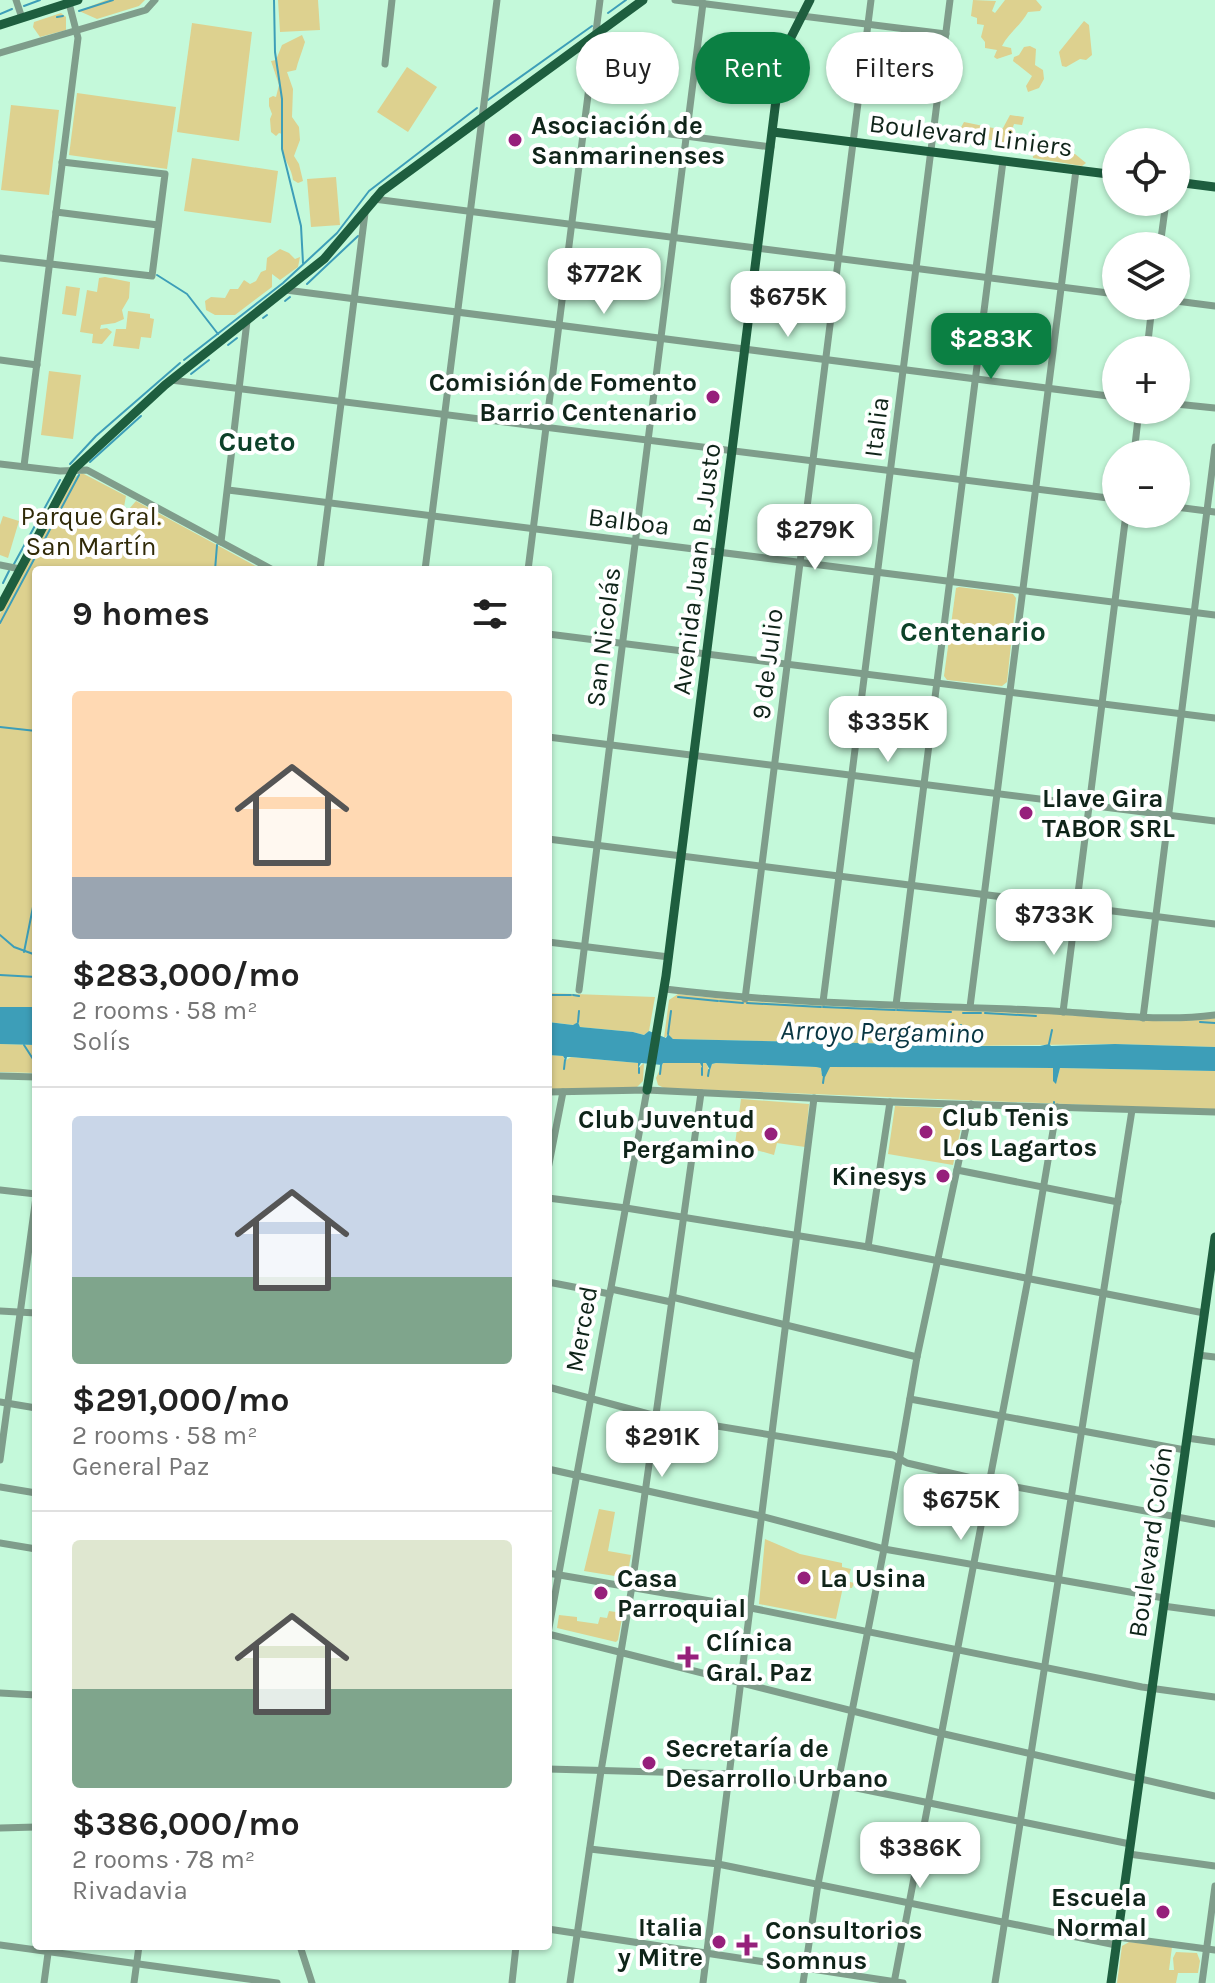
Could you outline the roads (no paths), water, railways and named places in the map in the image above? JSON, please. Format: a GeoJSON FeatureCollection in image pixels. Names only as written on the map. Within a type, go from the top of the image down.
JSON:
{"type":"FeatureCollection","features":[{"type":"Feature","properties":{"kind":"main road"},"geometry":{"type":"LineString","coordinates":[[596,32],[643,0]]}},
{"type":"Feature","properties":{"kind":"main road","name":"Avenida Juan B. Justo"},"geometry":{"type":"LineString","coordinates":[[648,1086],[665,989],[773,132],[786,56],[812,0]]}},
{"type":"Feature","properties":{"kind":"main road"},"geometry":{"type":"LineString","coordinates":[[0,25],[74,2]]}},
{"type":"Feature","properties":{"kind":"main road"},"geometry":{"type":"LineString","coordinates":[[0,607],[74,469],[171,380],[324,259],[374,199],[576,47]]}},
{"type":"Feature","properties":{"kind":"main road","name":"Boulevard Liniers"},"geometry":{"type":"LineString","coordinates":[[773,132],[1102,173]]}},
{"type":"Feature","properties":{"kind":"main road"},"geometry":{"type":"LineString","coordinates":[[1190,184],[1215,187]]}},
{"type":"Feature","properties":{"kind":"main road","name":"Boulevard Colón"},"geometry":{"type":"LineString","coordinates":[[1117,1941],[1215,1237]]}},
{"type":"Feature","properties":{"kind":"main road"},"geometry":{"type":"LineString","coordinates":[[1111,1983],[1117,1941]]}},
{"type":"Feature","properties":{"kind":"street"},"geometry":{"type":"LineString","coordinates":[[16,0],[22,18]]}},
{"type":"Feature","properties":{"kind":"street"},"geometry":{"type":"LineString","coordinates":[[0,53],[146,10],[155,0]]}},
{"type":"Feature","properties":{"kind":"street"},"geometry":{"type":"LineString","coordinates":[[385,64],[392,0]]}},
{"type":"Feature","properties":{"kind":"street"},"geometry":{"type":"LineString","coordinates":[[426,566],[497,0]]}},
{"type":"Feature","properties":{"kind":"street"},"geometry":{"type":"LineString","coordinates":[[595,32],[600,0]]}},
{"type":"Feature","properties":{"kind":"street"},"geometry":{"type":"LineString","coordinates":[[675,0],[930,32]]}},
{"type":"Feature","properties":{"kind":"street","name":"9 de Julio"},"geometry":{"type":"LineString","coordinates":[[745,999],[871,0]]}},
{"type":"Feature","properties":{"kind":"street","name":"Italia"},"geometry":{"type":"LineString","coordinates":[[946,32],[950,0]]}},
{"type":"Feature","properties":{"kind":"street"},"geometry":{"type":"LineString","coordinates":[[24,466],[77,31],[74,2]]}},
{"type":"Feature","properties":{"kind":"street","name":"San Nicolás"},"geometry":{"type":"LineString","coordinates":[[579,990],[703,3]]}},
{"type":"Feature","properties":{"kind":"street"},"geometry":{"type":"LineString","coordinates":[[529,566],[587,104]]}},
{"type":"Feature","properties":{"kind":"street","name":"Italia"},"geometry":{"type":"LineString","coordinates":[[823,1002],[937,104]]}},
{"type":"Feature","properties":{"kind":"street"},"geometry":{"type":"LineString","coordinates":[[585,123],[771,147]]}},
{"type":"Feature","properties":{"kind":"street"},"geometry":{"type":"LineString","coordinates":[[896,1005],[1003,161]]}},
{"type":"Feature","properties":{"kind":"street"},"geometry":{"type":"LineString","coordinates":[[0,258],[152,276],[165,174],[62,162]]}},
{"type":"Feature","properties":{"kind":"street"},"geometry":{"type":"LineString","coordinates":[[970,1007],[1076,170]]}},
{"type":"Feature","properties":{"kind":"street"},"geometry":{"type":"LineString","coordinates":[[374,199],[1102,292]]}},
{"type":"Feature","properties":{"kind":"street"},"geometry":{"type":"LineString","coordinates":[[321,566],[365,211]]}},
{"type":"Feature","properties":{"kind":"street"},"geometry":{"type":"LineString","coordinates":[[56,212],[158,225]]}},
{"type":"Feature","properties":{"kind":"street"},"geometry":{"type":"LineString","coordinates":[[286,290],[1102,395]]}},
{"type":"Feature","properties":{"kind":"street"},"geometry":{"type":"LineString","coordinates":[[1190,303],[1215,306]]}},
{"type":"Feature","properties":{"kind":"street"},"geometry":{"type":"LineString","coordinates":[[221,542],[247,321]]}},
{"type":"Feature","properties":{"kind":"street"},"geometry":{"type":"LineString","coordinates":[[0,360],[37,365]]}},
{"type":"Feature","properties":{"kind":"street"},"geometry":{"type":"LineString","coordinates":[[171,380],[1102,497]]}},
{"type":"Feature","properties":{"kind":"street"},"geometry":{"type":"LineString","coordinates":[[1190,405],[1215,408]]}},
{"type":"Feature","properties":{"kind":"street"},"geometry":{"type":"LineString","coordinates":[[1143,1018],[1194,613],[1211,511],[1215,447]]}},
{"type":"Feature","properties":{"kind":"street"},"geometry":{"type":"LineString","coordinates":[[0,464],[60,471],[87,470],[266,566]]}},
{"type":"Feature","properties":{"kind":"street","name":"Balboa"},"geometry":{"type":"LineString","coordinates":[[228,490],[1215,615]]}},
{"type":"Feature","properties":{"kind":"street"},"geometry":{"type":"LineString","coordinates":[[1190,509],[1211,511]]}},
{"type":"Feature","properties":{"kind":"street"},"geometry":{"type":"LineString","coordinates":[[1063,1012],[1124,528]]}},
{"type":"Feature","properties":{"kind":"street"},"geometry":{"type":"LineString","coordinates":[[0,565],[20,569]]}},
{"type":"Feature","properties":{"kind":"street"},"geometry":{"type":"LineString","coordinates":[[552,634],[1215,718]]}},
{"type":"Feature","properties":{"kind":"street"},"geometry":{"type":"LineString","coordinates":[[552,737],[1215,821]]}},
{"type":"Feature","properties":{"kind":"street"},"geometry":{"type":"LineString","coordinates":[[552,839],[1215,924]]}},
{"type":"Feature","properties":{"kind":"street"},"geometry":{"type":"LineString","coordinates":[[552,943],[669,957]]}},
{"type":"Feature","properties":{"kind":"street"},"geometry":{"type":"LineString","coordinates":[[665,989],[745,999],[970,1007],[1143,1018],[1215,1015]]}},
{"type":"Feature","properties":{"kind":"street"},"geometry":{"type":"LineString","coordinates":[[0,1076],[32,1077]]}},
{"type":"Feature","properties":{"kind":"street"},"geometry":{"type":"LineString","coordinates":[[552,1092],[648,1086],[701,1093],[890,1102],[1215,1112]]}},
{"type":"Feature","properties":{"kind":"street","name":"Merced"},"geometry":{"type":"LineString","coordinates":[[552,1610],[648,1086]]}},
{"type":"Feature","properties":{"kind":"street"},"geometry":{"type":"LineString","coordinates":[[552,1148],[563,1092]]}},
{"type":"Feature","properties":{"kind":"street"},"geometry":{"type":"LineString","coordinates":[[570,1983],[632,1586],[701,1093]]}},
{"type":"Feature","properties":{"kind":"street"},"geometry":{"type":"LineString","coordinates":[[703,1983],[814,1098]]}},
{"type":"Feature","properties":{"kind":"street"},"geometry":{"type":"LineString","coordinates":[[868,1247],[890,1102]]}},
{"type":"Feature","properties":{"kind":"street"},"geometry":{"type":"LineString","coordinates":[[803,1983],[818,1884],[884,1549],[917,1357],[971,1104]]}},
{"type":"Feature","properties":{"kind":"street"},"geometry":{"type":"LineString","coordinates":[[894,1982],[1028,1279],[1057,1107]]}},
{"type":"Feature","properties":{"kind":"street"},"geometry":{"type":"LineString","coordinates":[[995,1983],[1132,1110]]}},
{"type":"Feature","properties":{"kind":"street"},"geometry":{"type":"LineString","coordinates":[[957,1170],[1118,1202]]}},
{"type":"Feature","properties":{"kind":"street"},"geometry":{"type":"LineString","coordinates":[[0,1190],[32,1195]]}},
{"type":"Feature","properties":{"kind":"street"},"geometry":{"type":"LineString","coordinates":[[552,1199],[868,1247],[1204,1313]]}},
{"type":"Feature","properties":{"kind":"street"},"geometry":{"type":"LineString","coordinates":[[0,1460],[4,1402],[32,1225]]}},
{"type":"Feature","properties":{"kind":"street"},"geometry":{"type":"LineString","coordinates":[[552,1283],[672,1299],[917,1357]]}},
{"type":"Feature","properties":{"kind":"street"},"geometry":{"type":"LineString","coordinates":[[0,1311],[32,1313]]}},
{"type":"Feature","properties":{"kind":"street"},"geometry":{"type":"LineString","coordinates":[[1198,1355],[1215,1357]]}},
{"type":"Feature","properties":{"kind":"street"},"geometry":{"type":"LineString","coordinates":[[552,1388],[656,1416],[893,1455],[907,1463],[989,1482],[1215,1524]]}},
{"type":"Feature","properties":{"kind":"street"},"geometry":{"type":"LineString","coordinates":[[910,1399],[1185,1450]]}},
{"type":"Feature","properties":{"kind":"street"},"geometry":{"type":"LineString","coordinates":[[4,1402],[32,1407]]}},
{"type":"Feature","properties":{"kind":"street"},"geometry":{"type":"LineString","coordinates":[[1187,1438],[1215,1442]]}},
{"type":"Feature","properties":{"kind":"street"},"geometry":{"type":"LineString","coordinates":[[552,1470],[761,1516],[884,1549],[1058,1580],[1215,1613]]}},
{"type":"Feature","properties":{"kind":"street"},"geometry":{"type":"LineString","coordinates":[[0,1487],[32,1492]]}},
{"type":"Feature","properties":{"kind":"street"},"geometry":{"type":"LineString","coordinates":[[0,1543],[32,1548]]}},
{"type":"Feature","properties":{"kind":"street"},"geometry":{"type":"LineString","coordinates":[[552,1574],[751,1608],[1151,1688],[1215,1697]]}},
{"type":"Feature","properties":{"kind":"street"},"geometry":{"type":"LineString","coordinates":[[552,1635],[940,1733],[1215,1796]]}},
{"type":"Feature","properties":{"kind":"street"},"geometry":{"type":"LineString","coordinates":[[0,1693],[32,1695]]}},
{"type":"Feature","properties":{"kind":"street"},"geometry":{"type":"LineString","coordinates":[[552,1769],[730,1774],[837,1784],[1020,1821],[1130,1849],[1215,1866]]}},
{"type":"Feature","properties":{"kind":"street"},"geometry":{"type":"LineString","coordinates":[[0,1828],[32,1827]]}},
{"type":"Feature","properties":{"kind":"street"},"geometry":{"type":"LineString","coordinates":[[590,1849],[718,1864],[1003,1924],[1117,1941],[1211,1949]]}},
{"type":"Feature","properties":{"kind":"street"},"geometry":{"type":"LineString","coordinates":[[1202,1983],[1211,1949],[1215,1886]]}},
{"type":"Feature","properties":{"kind":"street"},"geometry":{"type":"LineString","coordinates":[[552,1929],[903,1983]]}},
{"type":"Feature","properties":{"kind":"street"},"geometry":{"type":"LineString","coordinates":[[0,1945],[32,1948]]}},
{"type":"Feature","properties":{"kind":"street"},"geometry":{"type":"LineString","coordinates":[[44,1983],[49,1950]]}},
{"type":"Feature","properties":{"kind":"street"},"geometry":{"type":"LineString","coordinates":[[55,1950],[216,1979],[277,1983]]}},
{"type":"Feature","properties":{"kind":"street"},"geometry":{"type":"LineString","coordinates":[[134,1983],[139,1950]]}},
{"type":"Feature","properties":{"kind":"street"},"geometry":{"type":"LineString","coordinates":[[301,1950],[312,1983]]}},
{"type":"Feature","properties":{"kind":"street"},"geometry":{"type":"LineString","coordinates":[[512,1983],[516,1950]]}},
{"type":"Feature","properties":{"kind":"water"},"geometry":{"type":"Polygon","coordinates":[[[0,1007],[32,1007],[32,1045],[0,1044],[0,1007]]]}},
{"type":"Feature","properties":{"kind":"water"},"geometry":{"type":"Polygon","coordinates":[[[552,1022],[573,1025],[578,1022],[580,1027],[644,1035],[649,1031],[666,1038],[668,1034],[673,1039],[956,1045],[960,1038],[963,1046],[1115,1044],[1215,1047],[1215,1071],[1060,1068],[1056,1084],[1053,1068],[830,1067],[825,1077],[821,1068],[816,1067],[716,1063],[710,1070],[706,1063],[703,1063],[703,1069],[700,1063],[641,1063],[638,1068],[638,1063],[571,1057],[567,1057],[566,1061],[563,1056],[552,1055],[552,1022]]]}},
{"type":"Feature","properties":{"kind":"waterway"},"geometry":{"type":"LineString","coordinates":[[24,6],[40,0]]}},
{"type":"Feature","properties":{"kind":"waterway"},"geometry":{"type":"LineString","coordinates":[[79,11],[113,0]]}},
{"type":"Feature","properties":{"kind":"waterway"},"geometry":{"type":"LineString","coordinates":[[274,0],[275,52],[282,99],[282,149],[301,226],[303,263]]}},
{"type":"Feature","properties":{"kind":"waterway"},"geometry":{"type":"LineString","coordinates":[[608,13],[626,0]]}},
{"type":"Feature","properties":{"kind":"waterway"},"geometry":{"type":"LineString","coordinates":[[0,14],[12,9]]}},
{"type":"Feature","properties":{"kind":"waterway"},"geometry":{"type":"LineString","coordinates":[[57,17],[63,16]]}},
{"type":"Feature","properties":{"kind":"waterway"},"geometry":{"type":"LineString","coordinates":[[488,100],[592,26]]}},
{"type":"Feature","properties":{"kind":"waterway"},"geometry":{"type":"LineString","coordinates":[[184,360],[283,283],[337,233],[369,191],[477,108]]}},
{"type":"Feature","properties":{"kind":"waterway"},"geometry":{"type":"LineString","coordinates":[[307,284],[358,236]]}},
{"type":"Feature","properties":{"kind":"waterway"},"geometry":{"type":"LineString","coordinates":[[157,275],[187,294],[218,334]]}},
{"type":"Feature","properties":{"kind":"waterway"},"geometry":{"type":"LineString","coordinates":[[285,301],[290,297]]}},
{"type":"Feature","properties":{"kind":"waterway"},"geometry":{"type":"LineString","coordinates":[[263,318],[267,315]]}},
{"type":"Feature","properties":{"kind":"waterway"},"geometry":{"type":"LineString","coordinates":[[228,345],[237,338]]}},
{"type":"Feature","properties":{"kind":"waterway"},"geometry":{"type":"LineString","coordinates":[[191,374],[209,360]]}},
{"type":"Feature","properties":{"kind":"waterway"},"geometry":{"type":"LineString","coordinates":[[70,464],[96,436],[180,363]]}},
{"type":"Feature","properties":{"kind":"waterway"},"geometry":{"type":"LineString","coordinates":[[90,462],[141,416]]}},
{"type":"Feature","properties":{"kind":"waterway"},"geometry":{"type":"LineString","coordinates":[[0,623],[79,475]]}},
{"type":"Feature","properties":{"kind":"waterway"},"geometry":{"type":"LineString","coordinates":[[14,564],[60,480]]}},
{"type":"Feature","properties":{"kind":"waterway"},"geometry":{"type":"LineString","coordinates":[[215,566],[217,545]]}},
{"type":"Feature","properties":{"kind":"waterway"},"geometry":{"type":"LineString","coordinates":[[3,583],[9,571]]}},
{"type":"Feature","properties":{"kind":"waterway"},"geometry":{"type":"LineString","coordinates":[[0,727],[32,731]]}},
{"type":"Feature","properties":{"kind":"waterway"},"geometry":{"type":"LineString","coordinates":[[24,952],[32,912]]}},
{"type":"Feature","properties":{"kind":"waterway"},"geometry":{"type":"LineString","coordinates":[[0,935],[14,947],[32,954]]}},
{"type":"Feature","properties":{"kind":"waterway"},"geometry":{"type":"LineString","coordinates":[[0,975],[32,977]]}},
{"type":"Feature","properties":{"kind":"waterway"},"geometry":{"type":"LineString","coordinates":[[552,995],[571,995]]}},
{"type":"Feature","properties":{"kind":"waterway"},"geometry":{"type":"LineString","coordinates":[[573,995],[579,996]]}},
{"type":"Feature","properties":{"kind":"waterway"},"geometry":{"type":"LineString","coordinates":[[678,997],[718,1001]]}},
{"type":"Feature","properties":{"kind":"waterway"},"geometry":{"type":"LineString","coordinates":[[720,1001],[743,1003]]}},
{"type":"Feature","properties":{"kind":"waterway","name":"Arroyo Pergamino"},"geometry":{"type":"LineString","coordinates":[[747,1003],[821,1007]]}},
{"type":"Feature","properties":{"kind":"waterway","name":"Arroyo Pergamino"},"geometry":{"type":"LineString","coordinates":[[823,1007],[895,1010]]}},
{"type":"Feature","properties":{"kind":"waterway","name":"Arroyo Pergamino"},"geometry":{"type":"LineString","coordinates":[[897,1010],[951,1012]]}},
{"type":"Feature","properties":{"kind":"waterway"},"geometry":{"type":"LineString","coordinates":[[578,1022],[579,1011]]}},
{"type":"Feature","properties":{"kind":"waterway"},"geometry":{"type":"LineString","coordinates":[[668,1034],[671,1011]]}},
{"type":"Feature","properties":{"kind":"waterway","name":"Arroyo Pergamino"},"geometry":{"type":"LineString","coordinates":[[963,1013],[981,1013]]}},
{"type":"Feature","properties":{"kind":"waterway","name":"Arroyo Pergamino"},"geometry":{"type":"LineString","coordinates":[[985,1013],[1036,1016]]}},
{"type":"Feature","properties":{"kind":"waterway"},"geometry":{"type":"LineString","coordinates":[[1200,1022],[1215,1023]]}},
{"type":"Feature","properties":{"kind":"waterway","name":"Arroyo Pergamino"},"geometry":{"type":"LineString","coordinates":[[960,1038],[961,1025]]}},
{"type":"Feature","properties":{"kind":"waterway"},"geometry":{"type":"LineString","coordinates":[[1049,1044],[1052,1030]]}},
{"type":"Feature","properties":{"kind":"waterway"},"geometry":{"type":"LineString","coordinates":[[24,1045],[32,1057]]}},
{"type":"Feature","properties":{"kind":"waterway"},"geometry":{"type":"LineString","coordinates":[[564,1069],[565,1060]]}},
{"type":"Feature","properties":{"kind":"waterway"},"geometry":{"type":"LineString","coordinates":[[660,1074],[661,1065]]}},
{"type":"Feature","properties":{"kind":"waterway"},"geometry":{"type":"LineString","coordinates":[[639,1068],[639,1073]]}},
{"type":"Feature","properties":{"kind":"waterway"},"geometry":{"type":"LineString","coordinates":[[702,1068],[702,1075]]}},
{"type":"Feature","properties":{"kind":"waterway"},"geometry":{"type":"LineString","coordinates":[[708,1076],[709,1070]]}},
{"type":"Feature","properties":{"kind":"waterway"},"geometry":{"type":"LineString","coordinates":[[823,1083],[824,1076]]}},
{"type":"Feature","properties":{"kind":"place","name":"Asociación de Sanmarinenses"},"geometry":{"type":"Point","coordinates":[515,140]}},
{"type":"Feature","properties":{"kind":"place","name":"Comisión de Fomento Barrio Centenario"},"geometry":{"type":"Point","coordinates":[713,397]}},
{"type":"Feature","properties":{"kind":"place","name":"Llave Gira TABOR SRL"},"geometry":{"type":"Point","coordinates":[1026,813]}},
{"type":"Feature","properties":{"kind":"place","name":"Club Tenis Los Lagartos"},"geometry":{"type":"Point","coordinates":[926,1132]}},
{"type":"Feature","properties":{"kind":"place","name":"Club Juventud Pergamino"},"geometry":{"type":"Point","coordinates":[771,1134]}},
{"type":"Feature","properties":{"kind":"place","name":"Kinesys"},"geometry":{"type":"Point","coordinates":[943,1176]}},
{"type":"Feature","properties":{"kind":"place","name":"La Usina"},"geometry":{"type":"Point","coordinates":[804,1578]}},
{"type":"Feature","properties":{"kind":"place","name":"Casa Parroquial"},"geometry":{"type":"Point","coordinates":[601,1593]}},
{"type":"Feature","properties":{"kind":"place","name":"Clínica Gral. Paz"},"geometry":{"type":"Point","coordinates":[688,1657]}},
{"type":"Feature","properties":{"kind":"place","name":"Secretaría de Desarrollo Urbano"},"geometry":{"type":"Point","coordinates":[649,1763]}},
{"type":"Feature","properties":{"kind":"place","name":"Escuela Normal"},"geometry":{"type":"Point","coordinates":[1163,1912]}},
{"type":"Feature","properties":{"kind":"place","name":"Italia y Mitre"},"geometry":{"type":"Point","coordinates":[719,1942]}},
{"type":"Feature","properties":{"kind":"place","name":"Consultorios Somnus"},"geometry":{"type":"Point","coordinates":[747,1945]}},
{"type":"Feature","properties":{"kind":"district","name":"Cueto"},"geometry":{"type":"Point","coordinates":[257,441]}},
{"type":"Feature","properties":{"kind":"district","name":"Centenario"},"geometry":{"type":"Point","coordinates":[973,631]}},
{"type":"Feature","properties":{"kind":"park label","name":"Parque Gral. San Martín"},"geometry":{"type":"Point","coordinates":[91,531]}}]}
